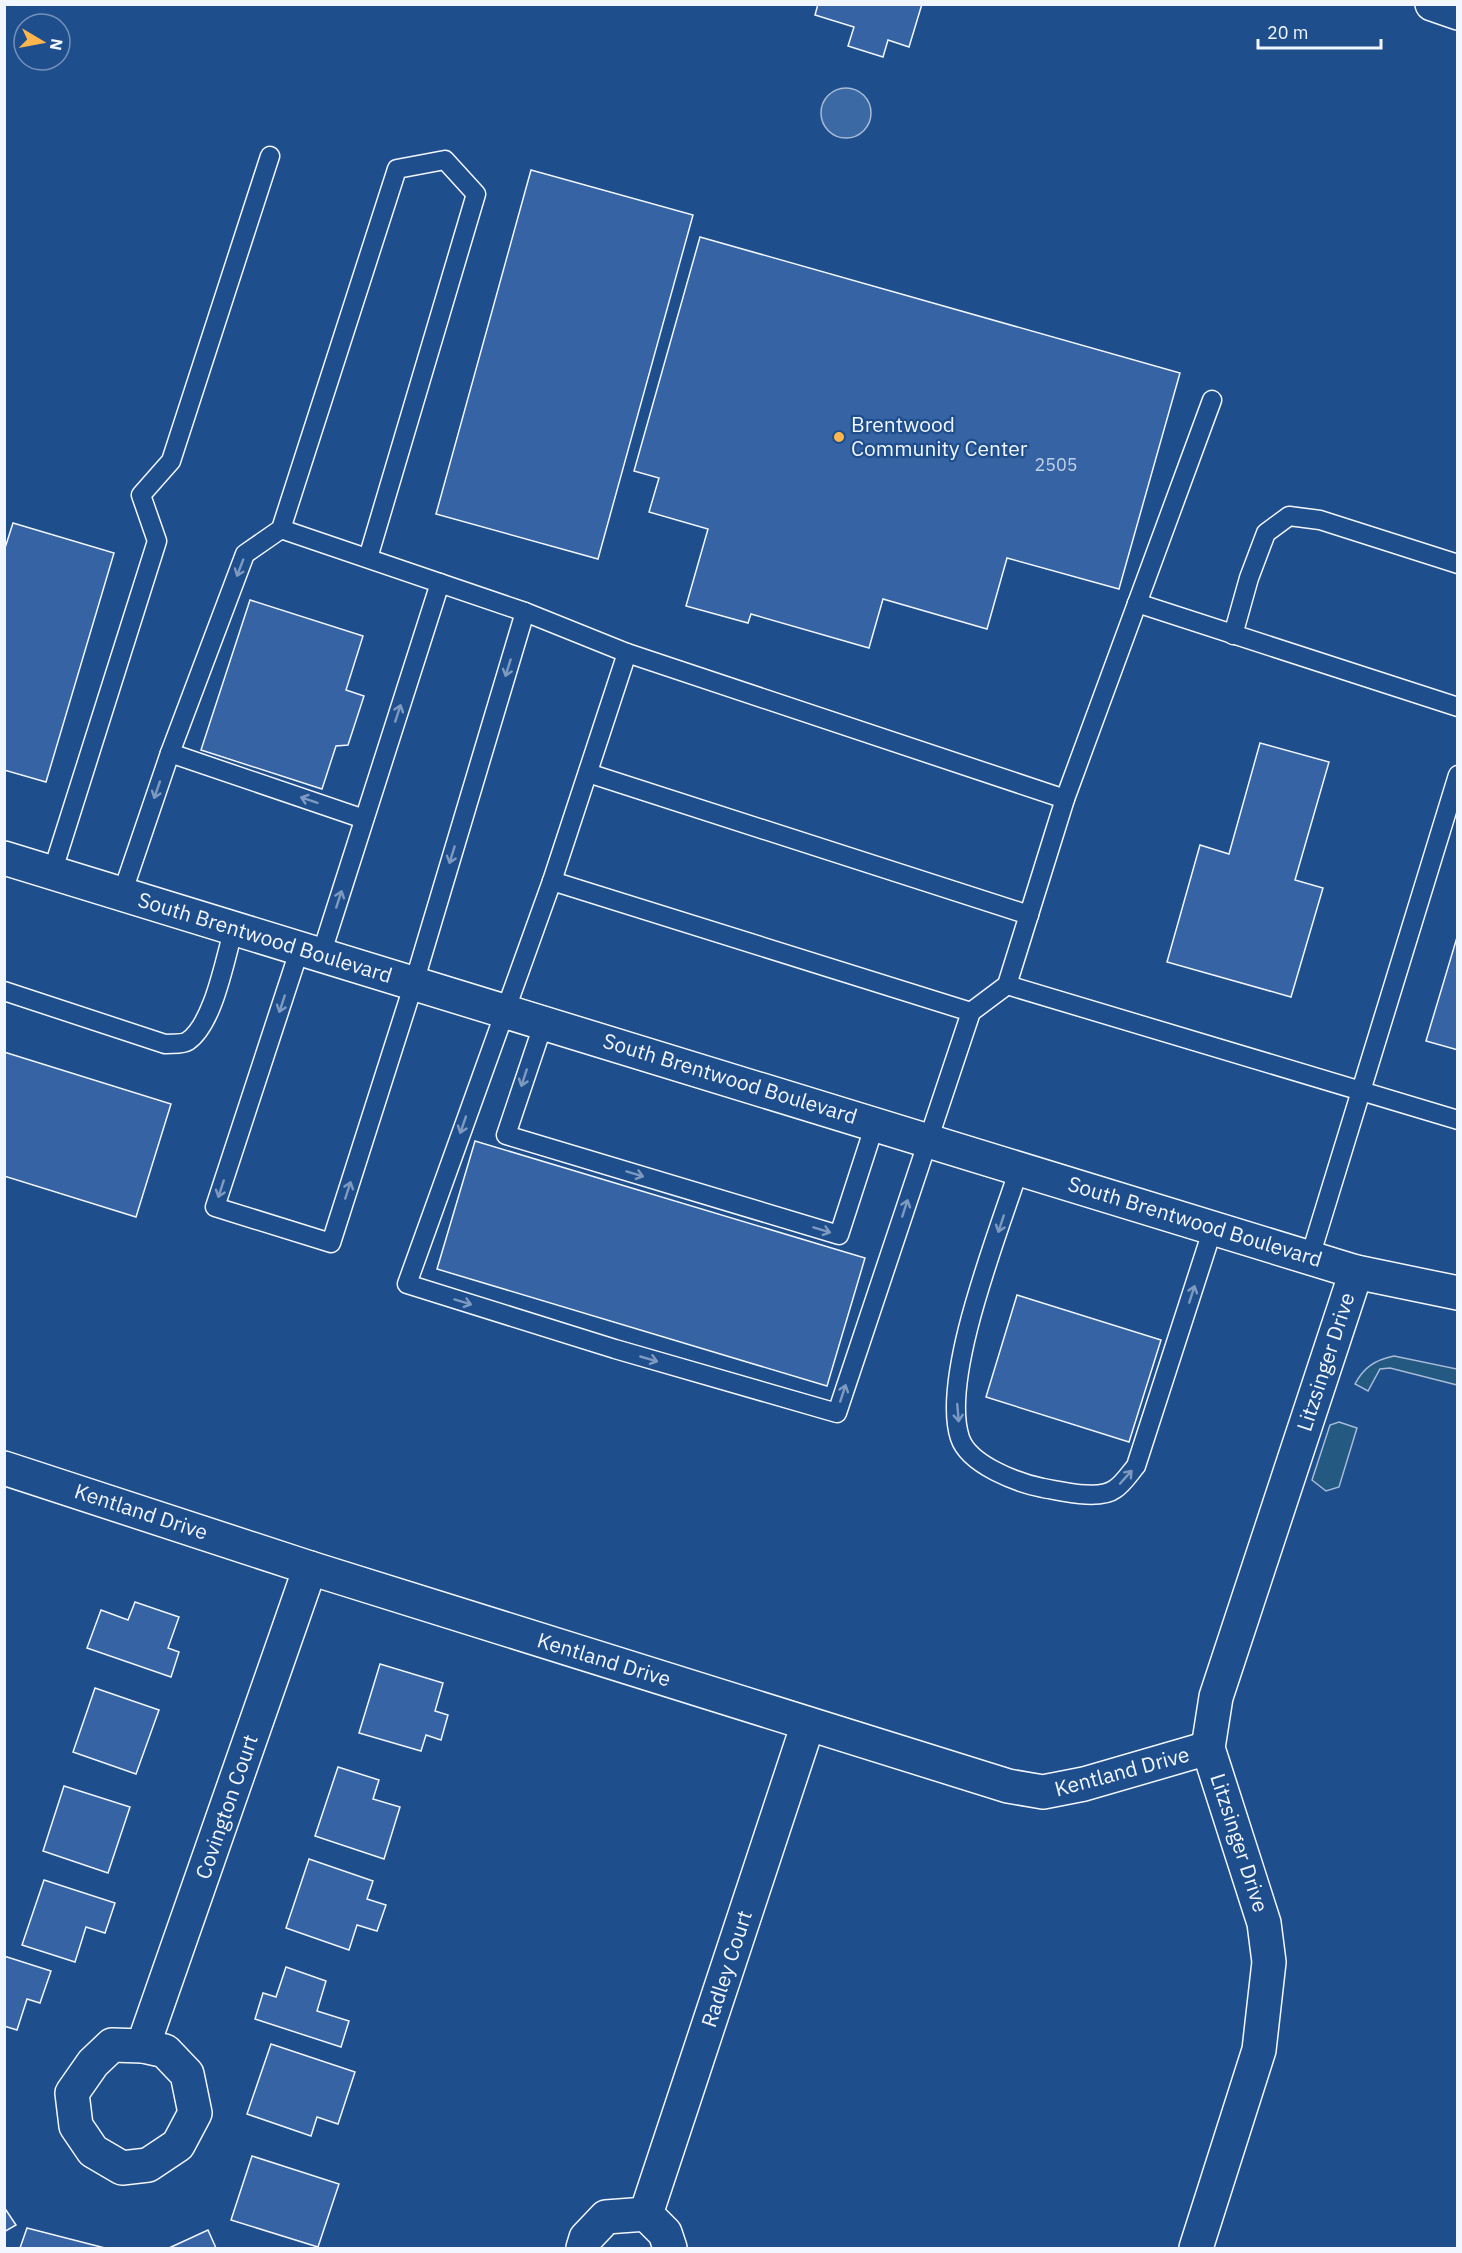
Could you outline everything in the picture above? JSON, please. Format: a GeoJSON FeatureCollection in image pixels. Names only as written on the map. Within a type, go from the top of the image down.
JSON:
{"type":"FeatureCollection","features":[{"type":"Feature","properties":{"kind":"street"},"geometry":{"type":"LineString","coordinates":[[1432,4],[1458,13]]}},
{"type":"Feature","properties":{"kind":"street","name":"South Brentwood Boulevard"},"geometry":{"type":"LineString","coordinates":[[4,858],[1356,1272],[1458,1293]]}},
{"type":"Feature","properties":{"kind":"street","name":"Litzsinger Drive"},"geometry":{"type":"LineString","coordinates":[[1196,2248],[1259,2050],[1269,1962],[1264,1923],[1208,1748],[1216,1697],[1356,1272]]}},
{"type":"Feature","properties":{"kind":"street","name":"Kentland Drive"},"geometry":{"type":"LineString","coordinates":[[4,1468],[310,1568],[1008,1786],[1042,1792],[1208,1748]]}},
{"type":"Feature","properties":{"kind":"street","name":"Covington Court"},"geometry":{"type":"LineString","coordinates":[[143,2046],[310,1568]]}},
{"type":"Feature","properties":{"kind":"street","name":"Radley Court"},"geometry":{"type":"LineString","coordinates":[[646,2214],[808,1724]]}},
{"type":"Feature","properties":{"kind":"street"},"geometry":{"type":"LineString","coordinates":[[583,2248],[586,2238],[606,2217],[646,2214],[665,2233],[670,2248]]}},
{"type":"Feature","properties":{"kind":"lane"},"geometry":{"type":"LineString","coordinates":[[52,873],[157,541],[141,495],[171,461],[270,156]]}},
{"type":"Feature","properties":{"kind":"lane"},"geometry":{"type":"LineString","coordinates":[[122,894],[170,753],[245,554],[281,529],[397,169],[445,160],[477,194],[368,558]]}},
{"type":"Feature","properties":{"kind":"lane"},"geometry":{"type":"LineString","coordinates":[[627,652],[552,881],[407,1284],[615,1349],[837,1413],[971,1012],[1007,985],[1065,799],[1212,400]]}},
{"type":"Feature","properties":{"kind":"lane"},"geometry":{"type":"LineString","coordinates":[[1233,634],[1249,578],[1266,533],[1289,516],[1320,520],[1458,564]]}},
{"type":"Feature","properties":{"kind":"lane"},"geometry":{"type":"LineString","coordinates":[[281,529],[525,612],[627,652],[1065,799]]}},
{"type":"Feature","properties":{"kind":"lane"},"geometry":{"type":"LineString","coordinates":[[440,583],[364,819],[310,952],[215,1207],[331,1243],[414,983],[525,612]]}},
{"type":"Feature","properties":{"kind":"lane"},"geometry":{"type":"LineString","coordinates":[[1137,603],[1458,707]]}},
{"type":"Feature","properties":{"kind":"lane"},"geometry":{"type":"LineString","coordinates":[[170,753],[364,819]]}},
{"type":"Feature","properties":{"kind":"lane"},"geometry":{"type":"LineString","coordinates":[[588,773],[1029,915]]}},
{"type":"Feature","properties":{"kind":"lane"},"geometry":{"type":"LineString","coordinates":[[1310,1257],[1458,775]]}},
{"type":"Feature","properties":{"kind":"lane"},"geometry":{"type":"LineString","coordinates":[[552,881],[971,1012]]}},
{"type":"Feature","properties":{"kind":"lane"},"geometry":{"type":"LineString","coordinates":[[4,991],[165,1044],[186,1043],[198,1032],[210,1008],[234,928]]}},
{"type":"Feature","properties":{"kind":"lane"},"geometry":{"type":"LineString","coordinates":[[1007,985],[1360,1093],[1458,1120]]}},
{"type":"Feature","properties":{"kind":"lane"},"geometry":{"type":"LineString","coordinates":[[544,1022],[506,1135],[839,1235],[875,1124]]}},
{"type":"Feature","properties":{"kind":"lane"},"geometry":{"type":"LineString","coordinates":[[1019,1169],[972,1316],[956,1390],[960,1439],[981,1464],[1026,1484],[1083,1495],[1114,1491],[1136,1466],[1213,1228]]}},
{"type":"Feature","properties":{"kind":"shaded area"},"geometry":{"type":"Polygon","coordinates":[[[841,88],[851,88],[864,95],[871,108],[871,118],[864,131],[851,138],[841,138],[832,134],[825,127],[821,118],[821,108],[825,99],[832,92],[841,88]]]}},
{"type":"Feature","properties":{"kind":"shaded area"},"geometry":{"type":"Polygon","coordinates":[[[1394,1356],[1457,1369],[1457,1385],[1390,1368],[1380,1369],[1368,1391],[1355,1384],[1371,1365],[1394,1356]]]}},
{"type":"Feature","properties":{"kind":"shaded area"},"geometry":{"type":"Polygon","coordinates":[[[1339,1422],[1357,1428],[1339,1487],[1326,1491],[1312,1480],[1330,1425],[1339,1422]]]}},
{"type":"Feature","properties":{"kind":"building"},"geometry":{"type":"Polygon","coordinates":[[[818,4],[922,4],[909,47],[888,40],[883,57],[848,46],[854,27],[815,15],[818,4]]]}},
{"type":"Feature","properties":{"kind":"building"},"geometry":{"type":"Polygon","coordinates":[[[531,170],[693,215],[598,559],[436,514],[531,170]]]}},
{"type":"Feature","properties":{"kind":"building"},"geometry":{"type":"Polygon","coordinates":[[[700,237],[1180,373],[1119,589],[1007,558],[987,629],[883,599],[869,648],[751,614],[748,623],[686,606],[708,529],[649,512],[659,478],[634,471],[700,237]]]}},
{"type":"Feature","properties":{"kind":"building"},"geometry":{"type":"Polygon","coordinates":[[[13,523],[114,553],[46,782],[4,770],[4,551],[13,523]]]}},
{"type":"Feature","properties":{"kind":"building"},"geometry":{"type":"Polygon","coordinates":[[[250,600],[363,636],[346,690],[364,696],[348,745],[336,746],[322,789],[201,750],[250,600]]]}},
{"type":"Feature","properties":{"kind":"building"},"geometry":{"type":"Polygon","coordinates":[[[1260,743],[1329,762],[1295,880],[1323,888],[1291,997],[1167,962],[1200,845],[1229,854],[1260,743]]]}},
{"type":"Feature","properties":{"kind":"building"},"geometry":{"type":"Polygon","coordinates":[[[1458,934],[1458,1050],[1426,1041],[1458,934]]]}},
{"type":"Feature","properties":{"kind":"building"},"geometry":{"type":"Polygon","coordinates":[[[4,1052],[171,1104],[136,1217],[4,1176],[4,1052]]]}},
{"type":"Feature","properties":{"kind":"building"},"geometry":{"type":"Polygon","coordinates":[[[475,1141],[865,1258],[827,1386],[437,1269],[475,1141]]]}},
{"type":"Feature","properties":{"kind":"building"},"geometry":{"type":"Polygon","coordinates":[[[1017,1295],[1161,1340],[1129,1442],[986,1397],[1017,1295]]]}},
{"type":"Feature","properties":{"kind":"building"},"geometry":{"type":"Polygon","coordinates":[[[135,1602],[179,1617],[168,1648],[179,1652],[171,1677],[87,1648],[101,1610],[128,1620],[135,1602]]]}},
{"type":"Feature","properties":{"kind":"building"},"geometry":{"type":"Polygon","coordinates":[[[380,1664],[443,1683],[435,1711],[448,1715],[441,1740],[426,1735],[421,1751],[359,1733],[380,1664]]]}},
{"type":"Feature","properties":{"kind":"building"},"geometry":{"type":"Polygon","coordinates":[[[95,1688],[159,1710],[136,1774],[73,1752],[95,1688]]]}},
{"type":"Feature","properties":{"kind":"building"},"geometry":{"type":"Polygon","coordinates":[[[338,1767],[379,1780],[373,1799],[400,1807],[384,1859],[315,1836],[338,1767]]]}},
{"type":"Feature","properties":{"kind":"building"},"geometry":{"type":"Polygon","coordinates":[[[64,1786],[130,1807],[108,1873],[43,1851],[64,1786]]]}},
{"type":"Feature","properties":{"kind":"building"},"geometry":{"type":"Polygon","coordinates":[[[309,1859],[373,1881],[367,1899],[386,1905],[377,1931],[357,1925],[349,1950],[286,1928],[309,1859]]]}},
{"type":"Feature","properties":{"kind":"building"},"geometry":{"type":"Polygon","coordinates":[[[44,1880],[115,1903],[105,1933],[86,1927],[75,1962],[22,1945],[44,1880]]]}},
{"type":"Feature","properties":{"kind":"building"},"geometry":{"type":"Polygon","coordinates":[[[4,1956],[51,1971],[40,2003],[27,1999],[17,2030],[4,2026],[4,1956]]]}},
{"type":"Feature","properties":{"kind":"building"},"geometry":{"type":"Polygon","coordinates":[[[286,1967],[326,1981],[317,2011],[349,2021],[341,2047],[255,2019],[263,1993],[276,1997],[286,1967]]]}},
{"type":"Feature","properties":{"kind":"building"},"geometry":{"type":"Polygon","coordinates":[[[271,2044],[355,2072],[338,2124],[317,2117],[311,2136],[247,2114],[271,2044]]]}},
{"type":"Feature","properties":{"kind":"building"},"geometry":{"type":"Polygon","coordinates":[[[252,2156],[339,2184],[318,2247],[231,2220],[252,2156]]]}},
{"type":"Feature","properties":{"kind":"building"},"geometry":{"type":"Polygon","coordinates":[[[4,2207],[16,2225],[4,2232],[4,2207]]]}},
{"type":"Feature","properties":{"kind":"building"},"geometry":{"type":"Polygon","coordinates":[[[27,2228],[105,2248],[20,2248],[27,2228]]]}},
{"type":"Feature","properties":{"kind":"building"},"geometry":{"type":"Polygon","coordinates":[[[208,2230],[216,2248],[169,2248],[208,2230]]]}},
{"type":"Feature","properties":{"kind":"place","name":"Brentwood Community Center"},"geometry":{"type":"Point","coordinates":[839,437]}}]}
